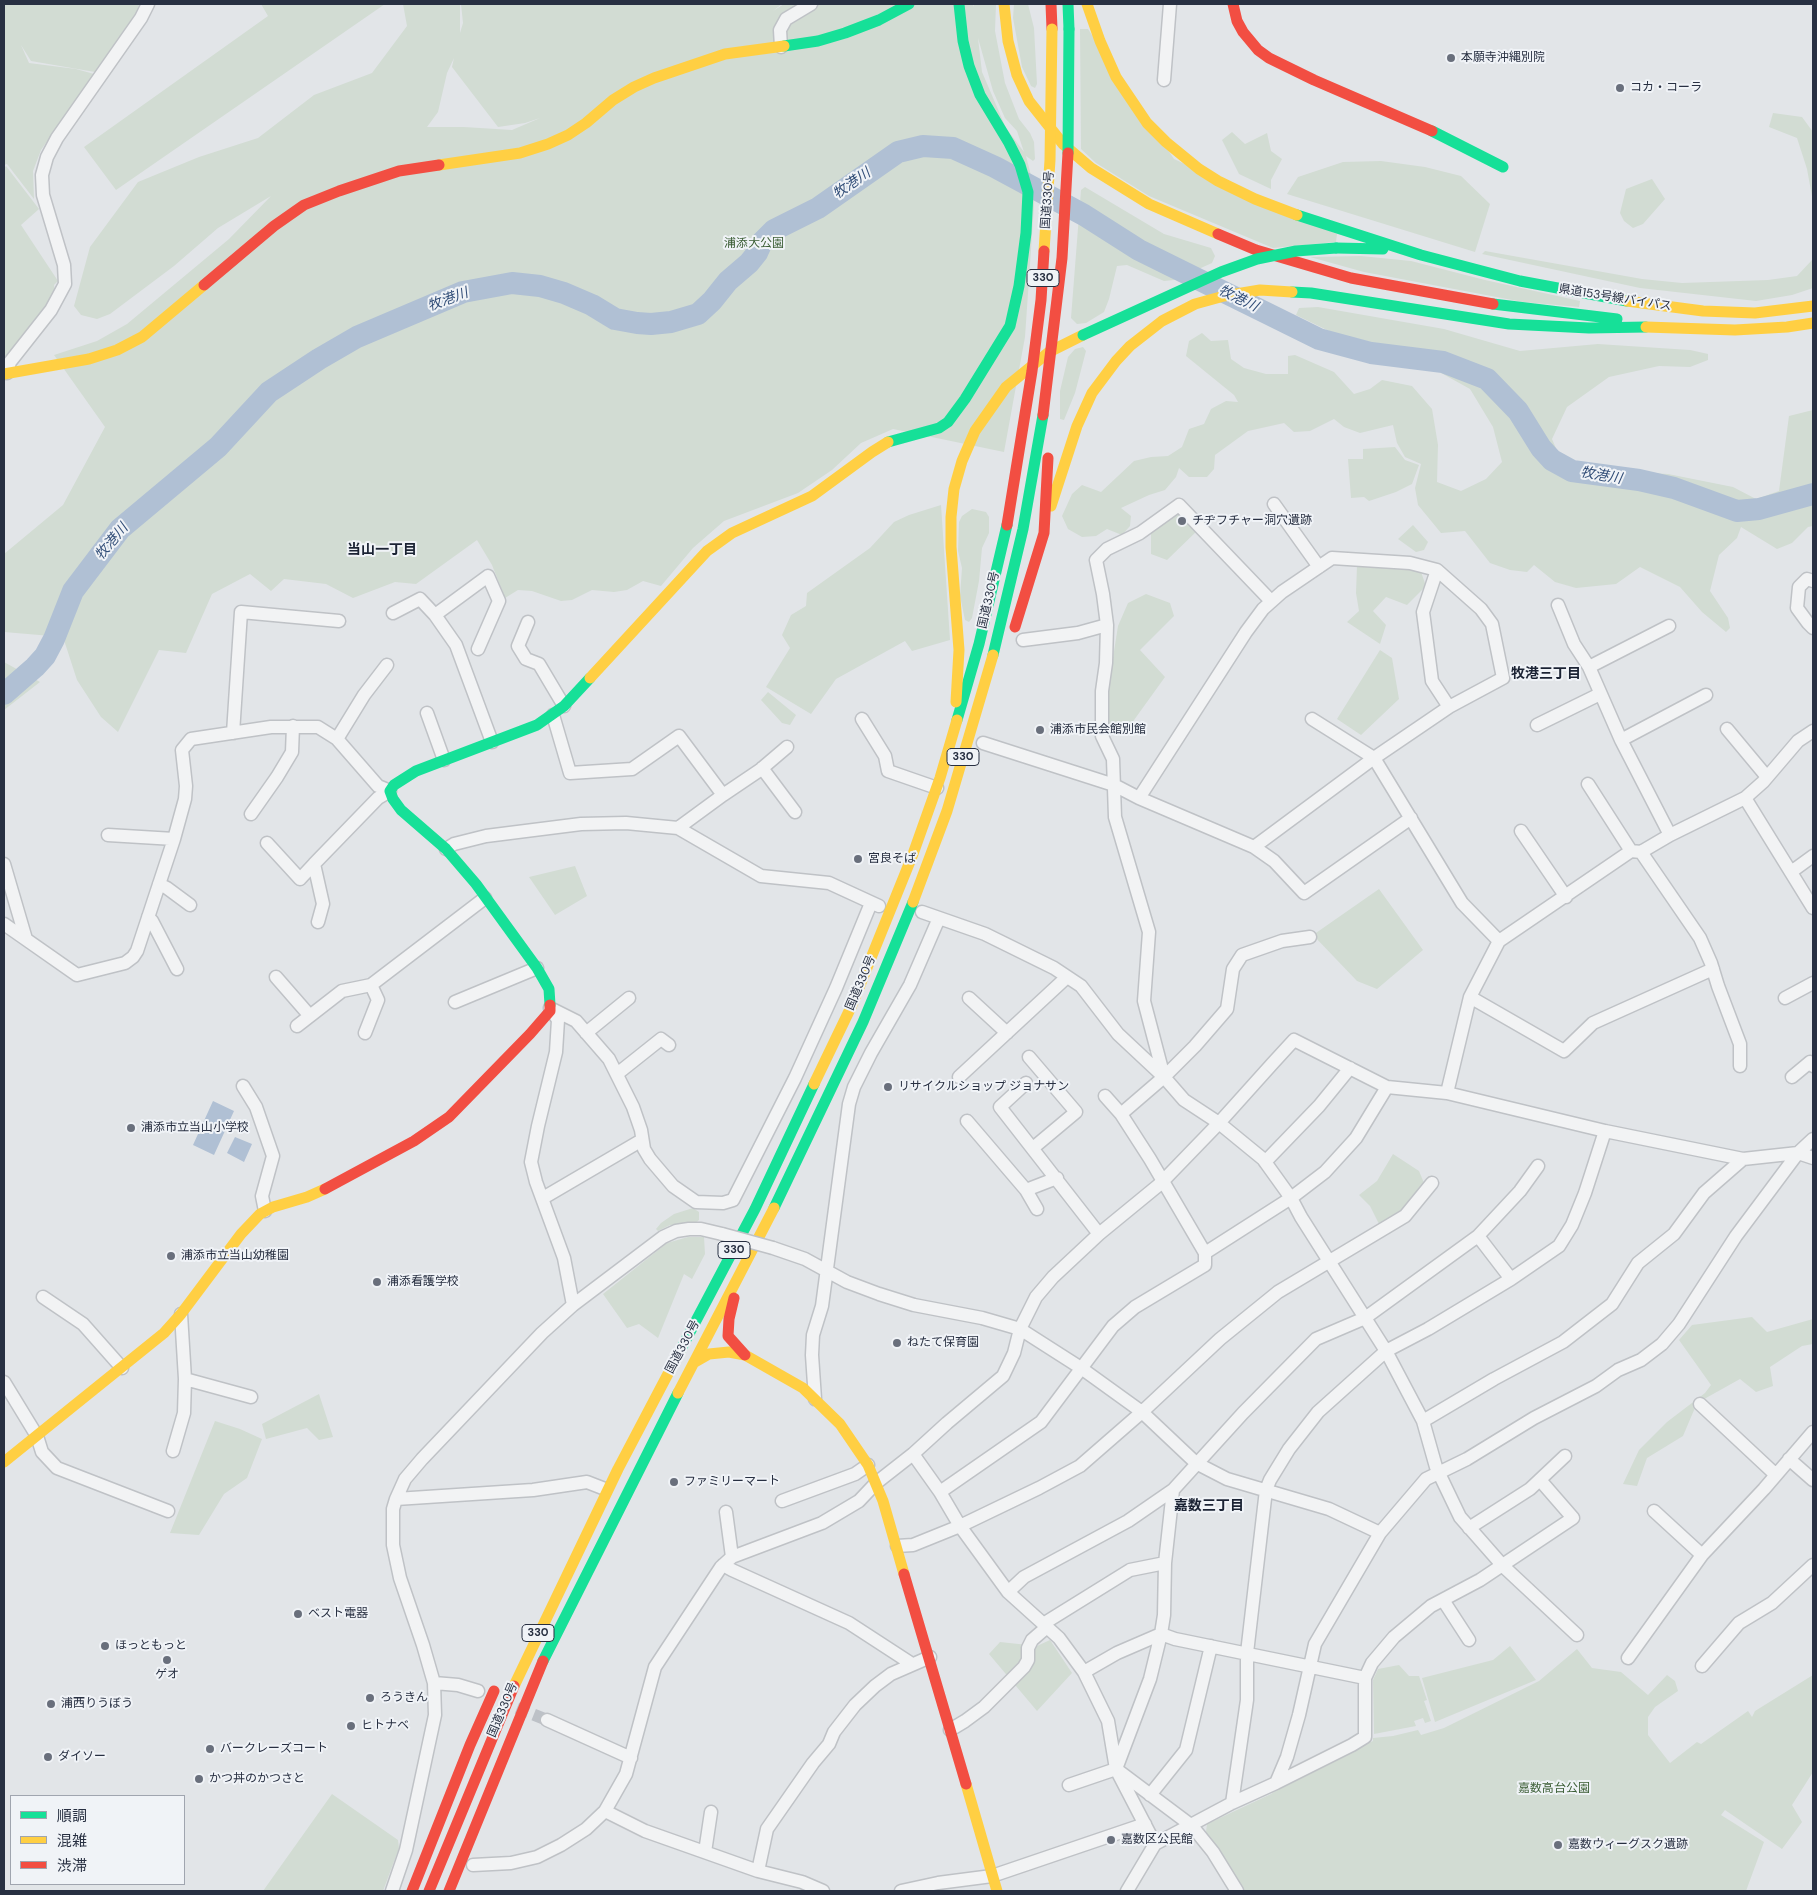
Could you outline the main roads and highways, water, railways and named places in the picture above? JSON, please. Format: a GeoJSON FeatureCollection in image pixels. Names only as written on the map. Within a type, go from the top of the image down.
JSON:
{"type":"FeatureCollection","features":[{"type":"Feature","properties":{"kind":"main road"},"geometry":{"type":"LineString","coordinates":[[6,374],[89,359],[117,350],[142,336],[274,226],[304,205],[399,171],[520,153],[548,144],[568,135],[586,123],[613,100],[634,87],[654,78],[725,54],[818,41],[879,20],[909,4]]}},
{"type":"Feature","properties":{"kind":"main road"},"geometry":{"type":"LineString","coordinates":[[4,1462],[164,1333],[181,1314],[255,1218],[265,1211],[335,1185],[414,1142],[438,1126],[548,1014],[550,1008],[549,988],[537,968],[476,884],[446,850],[401,810],[390,791],[394,785],[404,778],[444,760],[537,725],[553,715],[564,706],[707,551],[732,533],[812,496],[872,452],[889,442],[939,428],[948,422],[991,359],[1010,326],[1016,305],[1026,233],[1028,192],[1020,165],[980,95],[969,66],[963,41],[959,4]]}},
{"type":"Feature","properties":{"kind":"main road"},"geometry":{"type":"LineString","coordinates":[[1004,4],[1008,41],[1017,74],[1030,101],[1045,123],[1063,144],[1091,168],[1130,194],[1168,214],[1256,250],[1351,278],[1512,307],[1610,318],[1667,327]]}},
{"type":"Feature","properties":{"kind":"main road","name":"国道330号"},"geometry":{"type":"LineString","coordinates":[[429,1891],[512,1689],[618,1469],[755,1210],[842,1027],[891,911],[937,788],[979,644],[1007,525],[1032,371],[1041,300],[1050,160],[1051,4]]}},
{"type":"Feature","properties":{"kind":"main road","name":"国道330号"},"geometry":{"type":"LineString","coordinates":[[449,1891],[539,1669],[634,1478],[747,1262],[816,1124],[882,979],[947,811],[996,646],[1023,529],[1043,415],[1063,240],[1068,138],[1068,4]]}},
{"type":"Feature","properties":{"kind":"main road"},"geometry":{"type":"LineString","coordinates":[[1087,4],[1100,41],[1116,77],[1130,100],[1147,124],[1181,156],[1218,181],[1255,199],[1294,214],[1421,255]]}},
{"type":"Feature","properties":{"kind":"main road"},"geometry":{"type":"LineString","coordinates":[[1233,4],[1237,20],[1243,32],[1258,50],[1270,58],[1314,80],[1434,132],[1503,167]]}},
{"type":"Feature","properties":{"kind":"main road"},"geometry":{"type":"LineString","coordinates":[[958,720],[956,706],[959,650],[951,547],[951,517],[954,489],[962,461],[975,431],[996,400],[1018,376],[1048,352],[1083,334],[1220,272],[1257,259],[1296,251],[1336,248],[1380,249],[1421,255]]}},
{"type":"Feature","properties":{"kind":"main road","name":"県道153号線バイパス"},"geometry":{"type":"LineString","coordinates":[[1421,255],[1520,281],[1583,294],[1659,306],[1703,311],[1755,313],[1813,306]]}},
{"type":"Feature","properties":{"kind":"main road"},"geometry":{"type":"LineString","coordinates":[[1017,641],[1062,468],[1088,401],[1103,376],[1130,346],[1162,321],[1196,304],[1240,293],[1281,291],[1311,293],[1444,314],[1532,325],[1589,328],[1667,327]]}},
{"type":"Feature","properties":{"kind":"main road","name":"県道153号線バイパス"},"geometry":{"type":"LineString","coordinates":[[1667,327],[1735,330],[1787,328],[1813,324]]}},
{"type":"Feature","properties":{"kind":"main road","name":"330"},"geometry":{"type":"LineString","coordinates":[[1043,415],[1048,461],[1044,533]]}},
{"type":"Feature","properties":{"kind":"main road"},"geometry":{"type":"LineString","coordinates":[[882,979],[910,941]]}},
{"type":"Feature","properties":{"kind":"main road"},"geometry":{"type":"LineString","coordinates":[[747,1262],[734,1297],[728,1327],[731,1341],[745,1355],[795,1383],[815,1399],[850,1436],[868,1465],[897,1546],[997,1891]]}},
{"type":"Feature","properties":{"kind":"main road"},"geometry":{"type":"LineString","coordinates":[[695,1362],[709,1354],[718,1352],[745,1355]]}},
{"type":"Feature","properties":{"kind":"main road"},"geometry":{"type":"LineString","coordinates":[[561,1561],[618,1469]]}},
{"type":"Feature","properties":{"kind":"main road"},"geometry":{"type":"LineString","coordinates":[[573,1627],[634,1478]]}},
{"type":"Feature","properties":{"kind":"main road"},"geometry":{"type":"LineString","coordinates":[[412,1891],[470,1745],[498,1682]]}},
{"type":"Feature","properties":{"kind":"water"},"geometry":{"type":"Polygon","coordinates":[[[213,1101],[234,1111],[214,1155],[193,1145],[213,1101]]]}},
{"type":"Feature","properties":{"kind":"water"},"geometry":{"type":"Polygon","coordinates":[[[235,1137],[252,1144],[244,1162],[227,1153],[235,1137]]]}},
{"type":"Feature","properties":{"kind":"waterway","name":"牧港川"},"geometry":{"type":"LineString","coordinates":[[4,694],[45,656],[54,639],[73,591],[120,529],[218,447],[269,392],[319,359],[357,337],[463,292],[512,283],[540,286],[564,293],[592,305],[615,319],[637,323],[671,322],[698,314],[712,301],[728,281],[749,263],[757,253],[762,242],[774,230],[818,208],[898,152],[923,146],[953,148],[995,167],[1084,215],[1139,250],[1319,339],[1371,353],[1443,362],[1487,379],[1518,411],[1541,448],[1552,460],[1572,471],[1639,480],[1674,488],[1737,511],[1759,509],[1813,494]]}},
{"type":"Feature","properties":{"kind":"tunnel"},"geometry":{"type":"LineString","coordinates":[[517,1708],[547,1720]]}},
{"type":"Feature","properties":{"kind":"place","name":"本願寺沖縄別院"},"geometry":{"type":"Point","coordinates":[1451,58]}},
{"type":"Feature","properties":{"kind":"place","name":"コカ・コーラ"},"geometry":{"type":"Point","coordinates":[1620,88]}},
{"type":"Feature","properties":{"kind":"place","name":"チヂフチャー洞穴遺跡"},"geometry":{"type":"Point","coordinates":[1182,521]}},
{"type":"Feature","properties":{"kind":"place","name":"浦添市民会館別館"},"geometry":{"type":"Point","coordinates":[1040,730]}},
{"type":"Feature","properties":{"kind":"place","name":"宮良そば"},"geometry":{"type":"Point","coordinates":[858,859]}},
{"type":"Feature","properties":{"kind":"place","name":"リサイクルショップ ジョナサン"},"geometry":{"type":"Point","coordinates":[888,1087]}},
{"type":"Feature","properties":{"kind":"place","name":"浦添市立当山小学校"},"geometry":{"type":"Point","coordinates":[131,1128]}},
{"type":"Feature","properties":{"kind":"place","name":"浦添市立当山幼稚園"},"geometry":{"type":"Point","coordinates":[171,1256]}},
{"type":"Feature","properties":{"kind":"place","name":"浦添看護学校"},"geometry":{"type":"Point","coordinates":[377,1282]}},
{"type":"Feature","properties":{"kind":"place","name":"ねたて保育園"},"geometry":{"type":"Point","coordinates":[897,1343]}},
{"type":"Feature","properties":{"kind":"place","name":"ファミリーマート"},"geometry":{"type":"Point","coordinates":[674,1482]}},
{"type":"Feature","properties":{"kind":"place","name":"ベスト電器"},"geometry":{"type":"Point","coordinates":[298,1614]}},
{"type":"Feature","properties":{"kind":"place","name":"ほっともっと"},"geometry":{"type":"Point","coordinates":[105,1646]}},
{"type":"Feature","properties":{"kind":"place","name":"ゲオ"},"geometry":{"type":"Point","coordinates":[167,1660]}},
{"type":"Feature","properties":{"kind":"place","name":"ろうきん"},"geometry":{"type":"Point","coordinates":[370,1698]}},
{"type":"Feature","properties":{"kind":"place","name":"浦西りうぼう"},"geometry":{"type":"Point","coordinates":[51,1704]}},
{"type":"Feature","properties":{"kind":"place","name":"ヒトナベ"},"geometry":{"type":"Point","coordinates":[351,1726]}},
{"type":"Feature","properties":{"kind":"place","name":"バークレーズコート"},"geometry":{"type":"Point","coordinates":[210,1749]}},
{"type":"Feature","properties":{"kind":"place","name":"ダイソー"},"geometry":{"type":"Point","coordinates":[48,1757]}},
{"type":"Feature","properties":{"kind":"place","name":"かつ丼のかつさと"},"geometry":{"type":"Point","coordinates":[199,1779]}},
{"type":"Feature","properties":{"kind":"place","name":"嘉数区公民館"},"geometry":{"type":"Point","coordinates":[1111,1840]}},
{"type":"Feature","properties":{"kind":"place","name":"嘉数ウィーグスク遺跡"},"geometry":{"type":"Point","coordinates":[1558,1845]}},
{"type":"Feature","properties":{"kind":"district","name":"当山一丁目"},"geometry":{"type":"Point","coordinates":[382,550]}},
{"type":"Feature","properties":{"kind":"district","name":"牧港三丁目"},"geometry":{"type":"Point","coordinates":[1546,674]}},
{"type":"Feature","properties":{"kind":"district","name":"嘉数三丁目"},"geometry":{"type":"Point","coordinates":[1209,1506]}},
{"type":"Feature","properties":{"kind":"park label","name":"浦添大公園"},"geometry":{"type":"Point","coordinates":[754,244]}},
{"type":"Feature","properties":{"kind":"park label","name":"嘉数高台公園"},"geometry":{"type":"Point","coordinates":[1554,1789]}}]}
